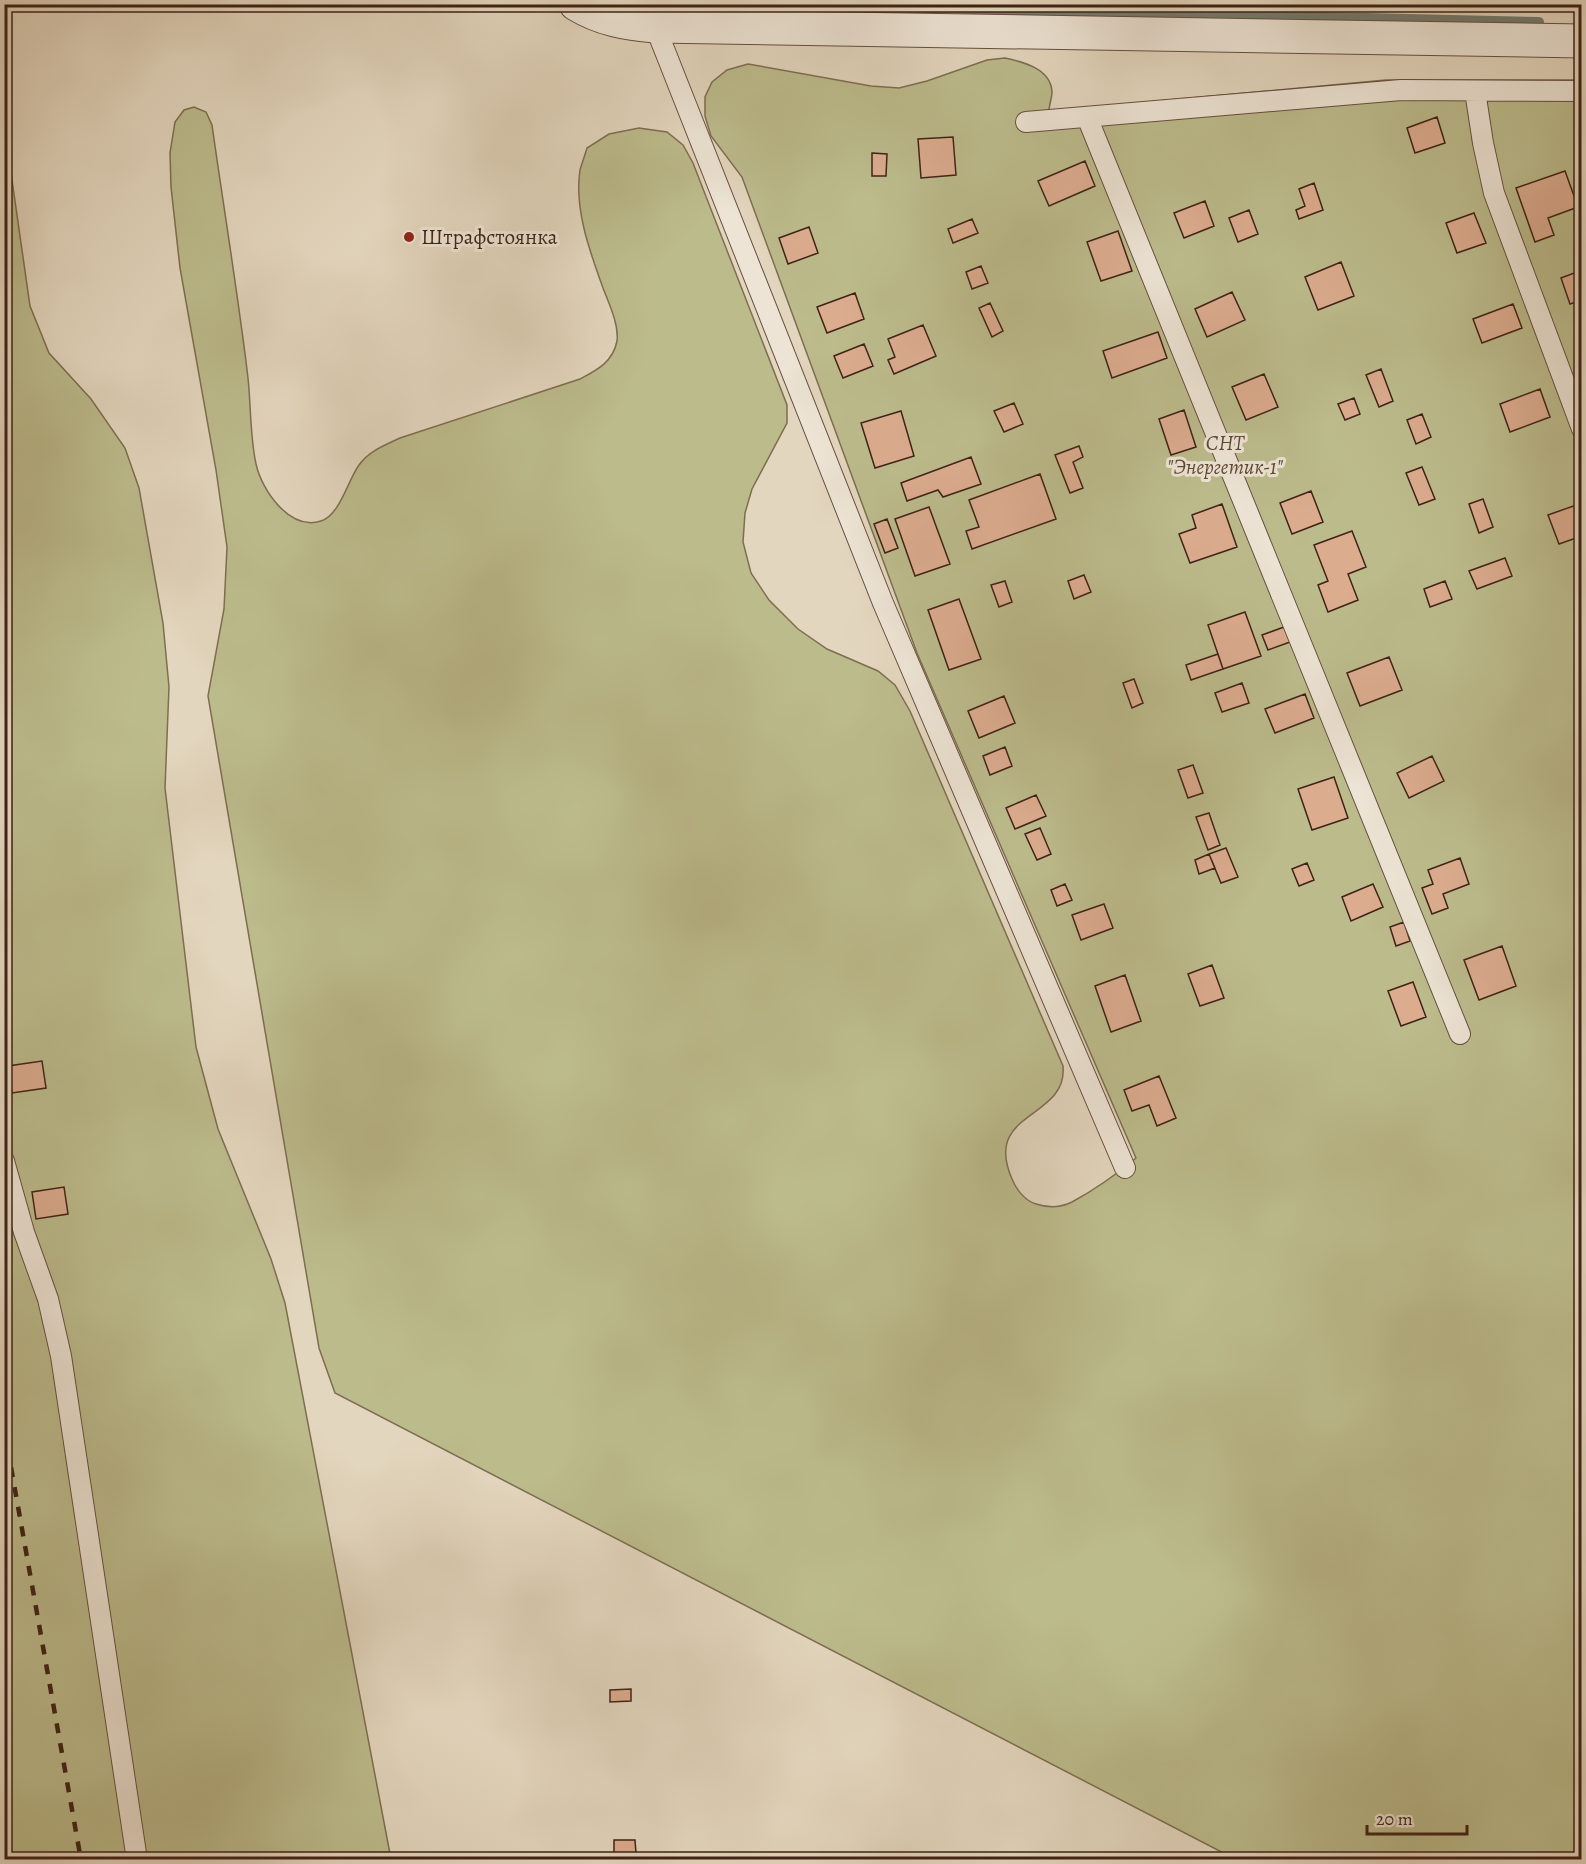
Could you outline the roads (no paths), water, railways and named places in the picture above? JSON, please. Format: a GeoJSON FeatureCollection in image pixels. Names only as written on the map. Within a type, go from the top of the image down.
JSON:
{"type":"FeatureCollection","features":[{"type":"Feature","properties":{"kind":"street"},"geometry":{"type":"LineString","coordinates":[[576,4],[606,18],[627,24],[655,26],[1581,41]]}},
{"type":"Feature","properties":{"kind":"lane"},"geometry":{"type":"LineString","coordinates":[[655,26],[901,645],[1125,1168]]}},
{"type":"Feature","properties":{"kind":"lane"},"geometry":{"type":"LineString","coordinates":[[1475,90],[1494,193],[1581,429]]}},
{"type":"Feature","properties":{"kind":"lane"},"geometry":{"type":"LineString","coordinates":[[1026,122],[1370,92],[1581,91]]}},
{"type":"Feature","properties":{"kind":"lane"},"geometry":{"type":"LineString","coordinates":[[1087,117],[1460,1034]]}},
{"type":"Feature","properties":{"kind":"lane"},"geometry":{"type":"LineString","coordinates":[[4,1161],[24,1233],[48,1299],[61,1356],[137,1860]]}},
{"type":"Feature","properties":{"kind":"waterway"},"geometry":{"type":"LineString","coordinates":[[754,4],[1539,22]]}},
{"type":"Feature","properties":{"kind":"railway"},"geometry":{"type":"LineString","coordinates":[[4,1428],[81,1860]]}},
{"type":"Feature","properties":{"kind":"place","name":"Штрафстоянка"},"geometry":{"type":"Point","coordinates":[409,237]}},
{"type":"Feature","properties":{"kind":"park label","name":"СНТ \"Энергетик-1\""},"geometry":{"type":"Point","coordinates":[1225,455]}}]}
